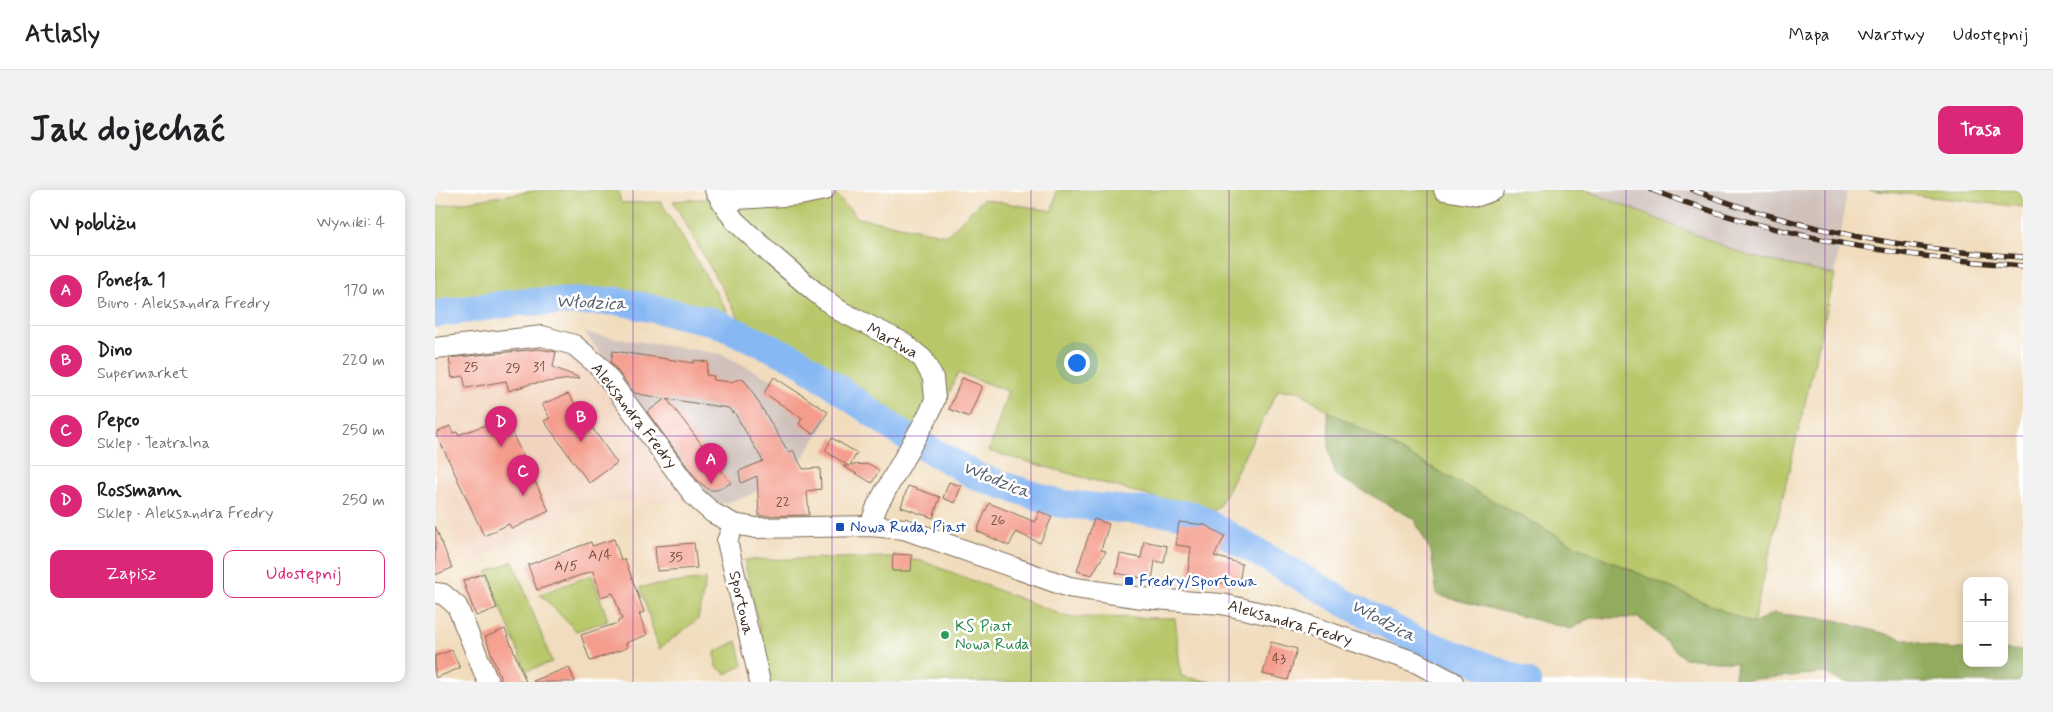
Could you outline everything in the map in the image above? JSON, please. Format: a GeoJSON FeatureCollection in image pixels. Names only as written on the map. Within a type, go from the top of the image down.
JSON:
{"type":"FeatureCollection","features":[{"type":"Feature","properties":{"kind":"street"},"geometry":{"type":"LineString","coordinates":[[718,195],[800,195],[824,190]]}},
{"type":"Feature","properties":{"kind":"street"},"geometry":{"type":"LineString","coordinates":[[1444,190],[1478,196],[1494,190]]}},
{"type":"Feature","properties":{"kind":"street","name":"Martwa"},"geometry":{"type":"LineString","coordinates":[[718,195],[734,220],[814,292],[840,312],[902,342],[923,359],[933,378],[935,399],[928,416],[877,506],[870,526]]}},
{"type":"Feature","properties":{"kind":"street","name":"Aleksandra Fredry"},"geometry":{"type":"LineString","coordinates":[[435,348],[542,336],[574,345],[600,367],[695,497],[713,513],[734,524],[756,528],[870,526],[904,529],[1069,587],[1142,598],[1222,604],[1292,620],[1415,662],[1453,682]]}},
{"type":"Feature","properties":{"kind":"street","name":"Sportowa"},"geometry":{"type":"LineString","coordinates":[[734,524],[727,541],[729,554],[761,682]]}},
{"type":"Feature","properties":{"kind":"street"},"geometry":{"type":"LineString","coordinates":[[435,593],[443,594],[457,606],[485,675]]}},
{"type":"Feature","properties":{"kind":"shaded area"},"geometry":{"type":"Polygon","coordinates":[[[1586,190],[1847,190],[1835,275],[1748,256],[1586,190]]]}},
{"type":"Feature","properties":{"kind":"shaded area"},"geometry":{"type":"Polygon","coordinates":[[[585,333],[721,354],[777,382],[829,418],[794,471],[745,497],[722,504],[715,504],[709,495],[707,496],[585,333]]]}},
{"type":"Feature","properties":{"kind":"shaded area"},"geometry":{"type":"Polygon","coordinates":[[[543,343],[569,355],[594,375],[711,502],[603,502],[594,507],[588,507],[466,565],[435,493],[435,356],[543,343]]]}},
{"type":"Feature","properties":{"kind":"green space"},"geometry":{"type":"Polygon","coordinates":[[[539,190],[618,190],[621,203],[661,202],[732,319],[741,322],[673,201],[831,190],[858,218],[947,235],[983,199],[1052,211],[1057,190],[1586,190],[1748,256],[1835,275],[1753,624],[1572,544],[1328,411],[1299,391],[1278,390],[1218,508],[1210,513],[989,451],[1008,391],[958,373],[943,407],[921,442],[902,434],[798,360],[714,322],[618,301],[520,302],[435,314],[435,207],[539,190]]]}},
{"type":"Feature","properties":{"kind":"green space"},"geometry":{"type":"Polygon","coordinates":[[[1868,190],[2023,190],[2023,207],[1868,190]]]}},
{"type":"Feature","properties":{"kind":"green space"},"geometry":{"type":"Polygon","coordinates":[[[1328,411],[1572,544],[1753,624],[1773,613],[1835,620],[1938,648],[1963,649],[1963,667],[2008,667],[2008,650],[2023,650],[2023,682],[1844,682],[1824,673],[1734,681],[1737,663],[1684,658],[1639,618],[1590,618],[1571,629],[1437,595],[1431,552],[1414,519],[1335,475],[1329,451],[1328,411]]]}},
{"type":"Feature","properties":{"kind":"green space"},"geometry":{"type":"Polygon","coordinates":[[[888,557],[922,561],[1068,617],[1175,618],[1181,676],[1211,682],[771,682],[744,560],[888,557]]]}},
{"type":"Feature","properties":{"kind":"green space"},"geometry":{"type":"Polygon","coordinates":[[[513,561],[552,662],[526,671],[487,572],[513,561]]]}},
{"type":"Feature","properties":{"kind":"green space"},"geometry":{"type":"Polygon","coordinates":[[[592,575],[608,621],[576,631],[540,594],[592,575]]]}},
{"type":"Feature","properties":{"kind":"green space"},"geometry":{"type":"Polygon","coordinates":[[[706,579],[698,619],[659,649],[640,587],[706,579]]]}},
{"type":"Feature","properties":{"kind":"green space"},"geometry":{"type":"Polygon","coordinates":[[[737,641],[743,665],[726,674],[716,666],[715,652],[737,641]]]}},
{"type":"Feature","properties":{"kind":"building"},"geometry":{"type":"Polygon","coordinates":[[[539,349],[556,352],[553,367],[580,378],[530,384],[509,391],[506,381],[466,388],[463,376],[452,378],[449,358],[539,349]]]}},
{"type":"Feature","properties":{"kind":"building"},"geometry":{"type":"Polygon","coordinates":[[[613,351],[694,363],[694,360],[708,362],[706,375],[714,376],[713,380],[731,382],[742,378],[789,453],[793,450],[803,469],[820,468],[821,489],[807,491],[809,515],[759,516],[757,476],[741,483],[739,471],[763,461],[734,412],[732,413],[729,408],[667,399],[731,483],[717,490],[709,490],[698,481],[647,412],[665,399],[634,393],[611,362],[613,351]]]}},
{"type":"Feature","properties":{"kind":"building"},"geometry":{"type":"Polygon","coordinates":[[[774,377],[828,412],[813,434],[799,424],[802,418],[764,393],[774,377]]]}},
{"type":"Feature","properties":{"kind":"building"},"geometry":{"type":"Polygon","coordinates":[[[962,378],[982,386],[969,417],[949,409],[962,378]]]}},
{"type":"Feature","properties":{"kind":"building"},"geometry":{"type":"Polygon","coordinates":[[[568,394],[617,463],[589,483],[544,421],[550,418],[542,404],[568,394]]]}},
{"type":"Feature","properties":{"kind":"building"},"geometry":{"type":"Polygon","coordinates":[[[505,418],[549,511],[512,529],[509,524],[484,536],[436,433],[450,426],[453,433],[457,432],[458,435],[505,418]]]}},
{"type":"Feature","properties":{"kind":"building"},"geometry":{"type":"Polygon","coordinates":[[[832,438],[857,453],[850,465],[869,464],[879,470],[872,483],[843,466],[849,466],[825,451],[832,438]]]}},
{"type":"Feature","properties":{"kind":"building"},"geometry":{"type":"Polygon","coordinates":[[[949,482],[961,486],[955,503],[943,498],[949,482]]]}},
{"type":"Feature","properties":{"kind":"building"},"geometry":{"type":"Polygon","coordinates":[[[908,486],[940,497],[933,518],[901,507],[908,486]]]}},
{"type":"Feature","properties":{"kind":"building"},"geometry":{"type":"Polygon","coordinates":[[[989,503],[1035,522],[1039,511],[1052,517],[1040,543],[1016,532],[1009,546],[977,531],[989,503]]]}},
{"type":"Feature","properties":{"kind":"building"},"geometry":{"type":"Polygon","coordinates":[[[1094,519],[1109,524],[1101,550],[1106,551],[1092,575],[1077,571],[1094,519]]]}},
{"type":"Feature","properties":{"kind":"building"},"geometry":{"type":"Polygon","coordinates":[[[1179,522],[1205,525],[1225,536],[1214,556],[1242,564],[1239,585],[1187,580],[1191,547],[1176,545],[1179,522]]]}},
{"type":"Feature","properties":{"kind":"building"},"geometry":{"type":"Polygon","coordinates":[[[435,526],[452,568],[435,575],[435,526]]]}},
{"type":"Feature","properties":{"kind":"building"},"geometry":{"type":"Polygon","coordinates":[[[614,539],[621,560],[625,559],[644,612],[639,614],[647,635],[626,643],[627,648],[590,661],[581,635],[618,623],[622,619],[613,593],[601,597],[593,571],[537,590],[528,565],[591,542],[592,546],[614,539]]]}},
{"type":"Feature","properties":{"kind":"building"},"geometry":{"type":"Polygon","coordinates":[[[1144,541],[1167,546],[1164,563],[1155,561],[1152,580],[1116,573],[1120,554],[1141,558],[1144,541]]]}},
{"type":"Feature","properties":{"kind":"building"},"geometry":{"type":"Polygon","coordinates":[[[694,543],[697,568],[657,571],[655,546],[694,543]]]}},
{"type":"Feature","properties":{"kind":"building"},"geometry":{"type":"Polygon","coordinates":[[[893,554],[912,555],[911,571],[892,571],[893,554]]]}},
{"type":"Feature","properties":{"kind":"building"},"geometry":{"type":"Polygon","coordinates":[[[484,573],[497,608],[476,616],[463,581],[484,573]]]}},
{"type":"Feature","properties":{"kind":"building"},"geometry":{"type":"Polygon","coordinates":[[[505,629],[526,682],[502,682],[485,637],[505,629]]]}},
{"type":"Feature","properties":{"kind":"building"},"geometry":{"type":"Polygon","coordinates":[[[1271,642],[1297,649],[1288,680],[1263,674],[1271,642]]]}},
{"type":"Feature","properties":{"kind":"building"},"geometry":{"type":"Polygon","coordinates":[[[452,650],[460,668],[435,678],[435,656],[452,650]]]}},
{"type":"Feature","properties":{"kind":"building"},"geometry":{"type":"Polygon","coordinates":[[[569,667],[575,682],[533,682],[533,681],[569,667]]]}},
{"type":"Feature","properties":{"kind":"waterway","name":"Włodzica"},"geometry":{"type":"LineString","coordinates":[[435,314],[520,302],[618,301],[714,322],[798,360],[902,434],[978,477],[1061,504],[1193,515],[1351,606],[1412,638],[1527,682]]}},
{"type":"Feature","properties":{"kind":"railway"},"geometry":{"type":"LineString","coordinates":[[1652,190],[1742,220],[1835,242],[1928,257],[2023,266]]}},
{"type":"Feature","properties":{"kind":"railway"},"geometry":{"type":"LineString","coordinates":[[1693,190],[1773,217],[1855,236],[1897,244],[2023,257]]}},
{"type":"Feature","properties":{"kind":"place","name":"Dino"},"geometry":{"type":"Point","coordinates":[581,442]}},
{"type":"Feature","properties":{"kind":"place","name":"Rossmann"},"geometry":{"type":"Point","coordinates":[501,447]}},
{"type":"Feature","properties":{"kind":"place","name":"Ponefa 1"},"geometry":{"type":"Point","coordinates":[711,484]}},
{"type":"Feature","properties":{"kind":"place","name":"Pepco"},"geometry":{"type":"Point","coordinates":[523,496]}},
{"type":"Feature","properties":{"kind":"place","name":"Nowa Ruda, Piast"},"geometry":{"type":"Point","coordinates":[840,527]}},
{"type":"Feature","properties":{"kind":"place","name":"Fredry/Sportowa"},"geometry":{"type":"Point","coordinates":[1129,581]}},
{"type":"Feature","properties":{"kind":"place","name":"KS Piast Nowa Ruda"},"geometry":{"type":"Point","coordinates":[945,635]}}]}
